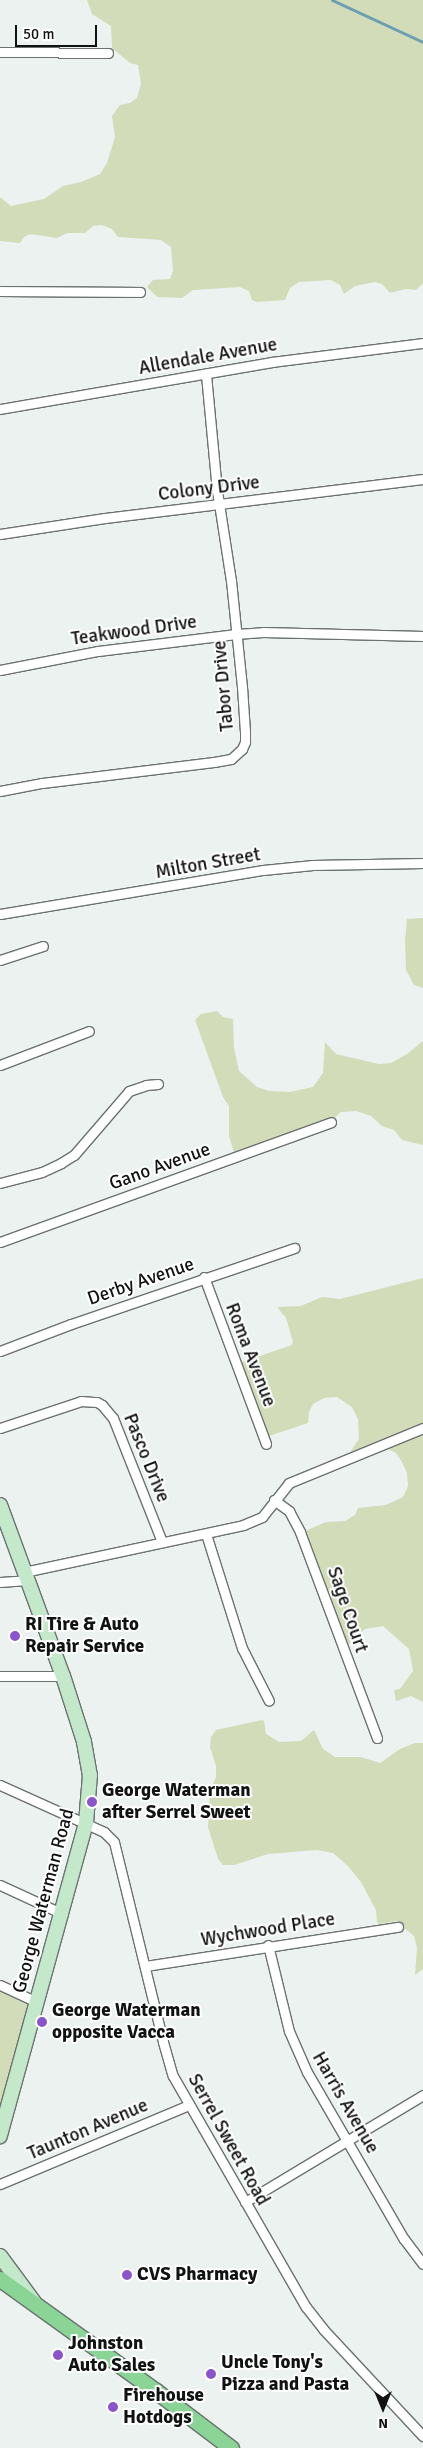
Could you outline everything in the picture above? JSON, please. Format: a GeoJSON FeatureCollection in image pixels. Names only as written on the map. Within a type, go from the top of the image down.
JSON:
{"type":"FeatureCollection","features":[{"type":"Feature","properties":{"kind":"main road","name":"George Waterman Road"},"geometry":{"type":"LineString","coordinates":[[0,1505],[63,1676],[88,1759],[90,1775],[86,1823],[63,1914],[38,2002],[26,2036],[0,2136]]}},
{"type":"Feature","properties":{"kind":"main road"},"geometry":{"type":"LineString","coordinates":[[0,2256],[37,2306]]}},
{"type":"Feature","properties":{"kind":"main road"},"geometry":{"type":"LineString","coordinates":[[0,2279],[156,2391],[231,2448]]}},
{"type":"Feature","properties":{"kind":"street"},"geometry":{"type":"LineString","coordinates":[[0,52],[108,54]]}},
{"type":"Feature","properties":{"kind":"street"},"geometry":{"type":"LineString","coordinates":[[0,291],[140,292]]}},
{"type":"Feature","properties":{"kind":"street","name":"Allendale Avenue"},"geometry":{"type":"LineString","coordinates":[[0,409],[206,374],[423,343]]}},
{"type":"Feature","properties":{"kind":"street","name":"Tabor Drive"},"geometry":{"type":"LineString","coordinates":[[0,791],[42,783],[231,759],[238,754],[245,742],[232,581],[219,504],[206,374]]}},
{"type":"Feature","properties":{"kind":"street","name":"Colony Drive"},"geometry":{"type":"LineString","coordinates":[[0,534],[105,518],[423,479]]}},
{"type":"Feature","properties":{"kind":"street","name":"Teakwood Drive"},"geometry":{"type":"LineString","coordinates":[[0,670],[98,651],[236,634],[263,632],[423,636]]}},
{"type":"Feature","properties":{"kind":"street","name":"Milton Street"},"geometry":{"type":"LineString","coordinates":[[0,914],[262,870],[313,865],[423,863]]}},
{"type":"Feature","properties":{"kind":"street"},"geometry":{"type":"LineString","coordinates":[[0,960],[43,946]]}},
{"type":"Feature","properties":{"kind":"street"},"geometry":{"type":"LineString","coordinates":[[0,1065],[88,1031]]}},
{"type":"Feature","properties":{"kind":"street"},"geometry":{"type":"LineString","coordinates":[[0,1183],[42,1172],[62,1163],[74,1155],[130,1091],[146,1085],[158,1084]]}},
{"type":"Feature","properties":{"kind":"street","name":"Gano Avenue"},"geometry":{"type":"LineString","coordinates":[[0,1242],[331,1122]]}},
{"type":"Feature","properties":{"kind":"street","name":"Derby Avenue"},"geometry":{"type":"LineString","coordinates":[[0,1350],[204,1277],[294,1248]]}},
{"type":"Feature","properties":{"kind":"street","name":"Roma Avenue"},"geometry":{"type":"LineString","coordinates":[[204,1277],[266,1444]]}},
{"type":"Feature","properties":{"kind":"street","name":"Pasco Drive"},"geometry":{"type":"LineString","coordinates":[[0,1428],[81,1401],[97,1402],[102,1405],[113,1418],[162,1542]]}},
{"type":"Feature","properties":{"kind":"street"},"geometry":{"type":"LineString","coordinates":[[0,1582],[162,1542],[243,1525],[262,1517],[289,1483],[423,1428]]}},
{"type":"Feature","properties":{"kind":"street","name":"Sage Court"},"geometry":{"type":"LineString","coordinates":[[274,1500],[289,1511],[315,1566],[333,1624],[377,1738]]}},
{"type":"Feature","properties":{"kind":"street"},"geometry":{"type":"LineString","coordinates":[[206,1534],[242,1648],[269,1701]]}},
{"type":"Feature","properties":{"kind":"street"},"geometry":{"type":"LineString","coordinates":[[0,1676],[63,1676]]}},
{"type":"Feature","properties":{"kind":"street","name":"Serrel Sweet Road"},"geometry":{"type":"LineString","coordinates":[[0,1785],[86,1823],[110,1837],[118,1850],[144,1966],[169,2063],[189,2105],[306,2307],[336,2344],[422,2433]]}},
{"type":"Feature","properties":{"kind":"street"},"geometry":{"type":"LineString","coordinates":[[0,1885],[63,1914]]}},
{"type":"Feature","properties":{"kind":"street","name":"Wychwood Place"},"geometry":{"type":"LineString","coordinates":[[144,1966],[398,1926]]}},
{"type":"Feature","properties":{"kind":"street","name":"Harris Avenue"},"geometry":{"type":"LineString","coordinates":[[268,1945],[289,2031],[307,2072],[404,2239],[423,2264]]}},
{"type":"Feature","properties":{"kind":"street"},"geometry":{"type":"LineString","coordinates":[[0,1985],[38,2002]]}},
{"type":"Feature","properties":{"kind":"street"},"geometry":{"type":"LineString","coordinates":[[245,2202],[423,2095]]}},
{"type":"Feature","properties":{"kind":"street","name":"Taunton Avenue"},"geometry":{"type":"LineString","coordinates":[[0,2184],[189,2105]]}},
{"type":"Feature","properties":{"kind":"green space"},"geometry":{"type":"Polygon","coordinates":[[[87,0],[423,0],[423,283],[416,290],[406,289],[390,293],[382,284],[375,282],[355,286],[344,294],[340,285],[331,280],[299,282],[290,288],[285,300],[256,302],[252,300],[249,291],[240,287],[193,290],[182,298],[157,297],[147,287],[153,280],[170,279],[173,271],[171,247],[161,240],[118,237],[112,229],[102,225],[93,226],[85,233],[67,233],[57,238],[30,234],[24,237],[20,243],[0,241],[0,197],[11,206],[44,199],[63,186],[81,182],[100,174],[107,163],[115,137],[112,116],[120,105],[130,103],[137,98],[141,84],[138,65],[130,63],[112,48],[111,26],[92,14],[87,0]]]}},
{"type":"Feature","properties":{"kind":"green space"},"geometry":{"type":"Polygon","coordinates":[[[423,918],[423,988],[414,985],[406,970],[405,941],[407,919],[423,918]]]}},
{"type":"Feature","properties":{"kind":"green space"},"geometry":{"type":"Polygon","coordinates":[[[217,1011],[223,1017],[233,1019],[234,1048],[239,1071],[257,1087],[269,1091],[290,1092],[313,1087],[323,1073],[325,1042],[336,1054],[379,1064],[391,1063],[407,1054],[423,1041],[423,1145],[402,1140],[394,1130],[382,1126],[371,1116],[356,1111],[341,1112],[331,1121],[235,1156],[229,1136],[229,1106],[223,1097],[195,1020],[201,1014],[217,1011]]]}},
{"type":"Feature","properties":{"kind":"green space"},"geometry":{"type":"Polygon","coordinates":[[[423,1278],[423,1702],[411,1696],[396,1701],[394,1690],[400,1689],[413,1671],[409,1649],[383,1626],[365,1629],[346,1647],[303,1532],[326,1522],[345,1521],[355,1515],[358,1508],[386,1505],[403,1497],[408,1486],[407,1473],[402,1462],[396,1453],[386,1448],[349,1454],[359,1439],[358,1419],[352,1407],[337,1397],[324,1398],[313,1404],[309,1412],[308,1423],[263,1438],[239,1363],[292,1345],[293,1342],[286,1318],[277,1307],[301,1306],[322,1297],[340,1299],[423,1278]]]}},
{"type":"Feature","properties":{"kind":"green space"},"geometry":{"type":"Polygon","coordinates":[[[264,1721],[266,1734],[279,1742],[301,1741],[314,1730],[323,1749],[335,1757],[361,1757],[380,1763],[400,1749],[415,1743],[423,1743],[423,1969],[415,1975],[417,1948],[414,1936],[396,1921],[379,1924],[377,1922],[376,1910],[361,1882],[348,1866],[333,1853],[317,1850],[268,1854],[234,1865],[223,1865],[218,1859],[208,1827],[210,1791],[216,1777],[216,1766],[210,1747],[211,1737],[216,1730],[264,1721]]]}},
{"type":"Feature","properties":{"kind":"green space"},"geometry":{"type":"Polygon","coordinates":[[[0,1982],[36,1998],[0,2135],[0,1982]]]}},
{"type":"Feature","properties":{"kind":"waterway"},"geometry":{"type":"LineString","coordinates":[[332,0],[423,42]]}},
{"type":"Feature","properties":{"kind":"place","name":"RI Tire & Auto Repair Service"},"geometry":{"type":"Point","coordinates":[15,1636]}},
{"type":"Feature","properties":{"kind":"place","name":"George Waterman after Serrel Sweet"},"geometry":{"type":"Point","coordinates":[92,1802]}},
{"type":"Feature","properties":{"kind":"place","name":"George Waterman opposite Vacca"},"geometry":{"type":"Point","coordinates":[42,2022]}},
{"type":"Feature","properties":{"kind":"place","name":"CVS Pharmacy"},"geometry":{"type":"Point","coordinates":[127,2275]}},
{"type":"Feature","properties":{"kind":"place","name":"Johnston Auto Sales"},"geometry":{"type":"Point","coordinates":[58,2355]}},
{"type":"Feature","properties":{"kind":"place","name":"Uncle Tony's Pizza and Pasta"},"geometry":{"type":"Point","coordinates":[211,2374]}},
{"type":"Feature","properties":{"kind":"place","name":"Firehouse Hotdogs"},"geometry":{"type":"Point","coordinates":[113,2407]}}]}
